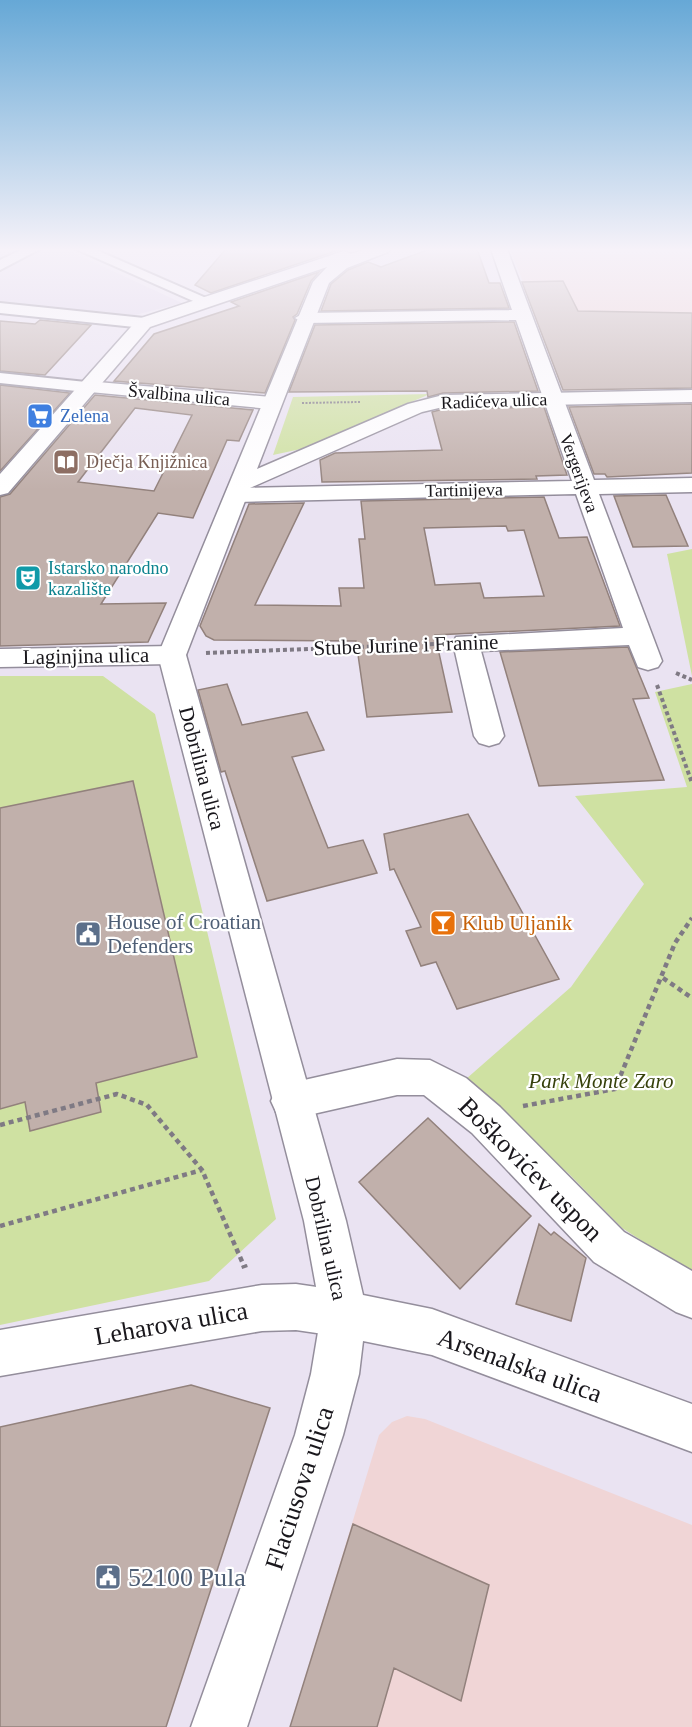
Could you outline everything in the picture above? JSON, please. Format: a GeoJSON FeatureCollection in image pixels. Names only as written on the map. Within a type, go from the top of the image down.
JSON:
{"type":"FeatureCollection","features":[{"type":"Feature","properties":{"kind":"main road"},"geometry":{"type":"LineString","coordinates":[[0,488],[138,330]]}},
{"type":"Feature","properties":{"kind":"main road"},"geometry":{"type":"LineString","coordinates":[[172,655],[301,330]]}},
{"type":"Feature","properties":{"kind":"main road","name":"Vergerijeva"},"geometry":{"type":"LineString","coordinates":[[526,330],[648,662]]}},
{"type":"Feature","properties":{"kind":"main road","name":"Švalbina ulica"},"geometry":{"type":"LineString","coordinates":[[86,387],[271,403]]}},
{"type":"Feature","properties":{"kind":"main road","name":"Radićeva ulica"},"geometry":{"type":"LineString","coordinates":[[239,489],[424,405],[457,399],[692,396]]}},
{"type":"Feature","properties":{"kind":"main road","name":"Tartinijeva"},"geometry":{"type":"LineString","coordinates":[[239,489],[692,485]]}},
{"type":"Feature","properties":{"kind":"main road","name":"Stube Jurine i Franine"},"geometry":{"type":"LineString","coordinates":[[466,643],[640,636]]}},
{"type":"Feature","properties":{"kind":"main road"},"geometry":{"type":"LineString","coordinates":[[466,643],[489,736]]}},
{"type":"Feature","properties":{"kind":"main road","name":"Laginjina ulica"},"geometry":{"type":"LineString","coordinates":[[0,658],[172,655]]}},
{"type":"Feature","properties":{"kind":"main road","name":"Dobrilina ulica"},"geometry":{"type":"LineString","coordinates":[[172,655],[325,1221],[344,1314]]}},
{"type":"Feature","properties":{"kind":"main road","name":"Boškovićev uspon"},"geometry":{"type":"LineString","coordinates":[[291,1101],[397,1077],[430,1078],[452,1091],[486,1120],[609,1247],[692,1296]]}},
{"type":"Feature","properties":{"kind":"main road","name":"Leharova ulica"},"geometry":{"type":"LineString","coordinates":[[0,1353],[262,1308],[296,1307],[344,1314]]}},
{"type":"Feature","properties":{"kind":"main road","name":"Arsenalska ulica"},"geometry":{"type":"LineString","coordinates":[[344,1314],[432,1332],[692,1428]]}},
{"type":"Feature","properties":{"kind":"main road","name":"Flaciusova ulica"},"geometry":{"type":"LineString","coordinates":[[219,1727],[319,1435],[335,1374],[344,1314]]}},
{"type":"Feature","properties":{"kind":"street"},"geometry":{"type":"LineString","coordinates":[[0,378],[86,387]]}},
{"type":"Feature","properties":{"kind":"path","name":"Stube Jurine i Franine"},"geometry":{"type":"LineString","coordinates":[[172,655],[466,643]]}},
{"type":"Feature","properties":{"kind":"path"},"geometry":{"type":"LineString","coordinates":[[648,662],[692,783]]}},
{"type":"Feature","properties":{"kind":"path"},"geometry":{"type":"LineString","coordinates":[[486,1120],[524,1105],[615,1089],[663,978],[675,944],[692,918]]}},
{"type":"Feature","properties":{"kind":"path"},"geometry":{"type":"LineString","coordinates":[[663,978],[692,998]]}},
{"type":"Feature","properties":{"kind":"path"},"geometry":{"type":"LineString","coordinates":[[0,1125],[117,1094],[147,1105],[202,1170],[262,1308]]}},
{"type":"Feature","properties":{"kind":"path"},"geometry":{"type":"LineString","coordinates":[[0,1226],[202,1170]]}},
{"type":"Feature","properties":{"kind":"shaded area"},"geometry":{"type":"Polygon","coordinates":[[[407,1416],[425,1419],[692,1525],[692,1727],[290,1727],[379,1435],[392,1422],[407,1416]]]}},
{"type":"Feature","properties":{"kind":"green space"},"geometry":{"type":"Polygon","coordinates":[[[430,394],[301,449],[273,455],[293,397],[430,394]]]}},
{"type":"Feature","properties":{"kind":"green space"},"geometry":{"type":"Polygon","coordinates":[[[692,549],[692,676],[667,554],[692,549]]]}},
{"type":"Feature","properties":{"kind":"green space"},"geometry":{"type":"Polygon","coordinates":[[[0,676],[103,676],[155,714],[276,1219],[209,1281],[0,1325],[0,676]]]}},
{"type":"Feature","properties":{"kind":"green space","name":"Park Monte Zaro"},"geometry":{"type":"Polygon","coordinates":[[[692,684],[692,1273],[622,1228],[569,1174],[492,1107],[466,1079],[571,987],[644,884],[575,796],[687,787],[655,692],[692,684]]]}},
{"type":"Feature","properties":{"kind":"building"},"geometry":{"type":"Polygon","coordinates":[[[0,330],[87,330],[45,375],[0,371],[0,330]]]}},
{"type":"Feature","properties":{"kind":"building"},"geometry":{"type":"Polygon","coordinates":[[[167,330],[291,330],[265,393],[114,381],[154,334],[167,330]]]}},
{"type":"Feature","properties":{"kind":"building"},"geometry":{"type":"Polygon","coordinates":[[[313,330],[517,330],[538,391],[443,393],[428,397],[427,391],[289,392],[313,330]]]}},
{"type":"Feature","properties":{"kind":"building"},"geometry":{"type":"Polygon","coordinates":[[[540,330],[692,330],[692,388],[563,390],[540,330]]]}},
{"type":"Feature","properties":{"kind":"building"},"geometry":{"type":"Polygon","coordinates":[[[0,385],[70,393],[0,471],[0,385]]]}},
{"type":"Feature","properties":{"kind":"building"},"geometry":{"type":"Polygon","coordinates":[[[95,395],[253,410],[239,441],[227,440],[193,518],[158,513],[101,604],[166,603],[148,642],[0,646],[0,497],[10,494],[95,395]],[[135,408],[78,482],[154,491],[192,415],[135,408]]]}},
{"type":"Feature","properties":{"kind":"building"},"geometry":{"type":"Polygon","coordinates":[[[692,404],[692,473],[607,477],[605,474],[594,474],[569,407],[692,404]]]}},
{"type":"Feature","properties":{"kind":"building"},"geometry":{"type":"Polygon","coordinates":[[[544,407],[567,475],[536,476],[537,479],[322,482],[320,460],[335,453],[442,450],[432,412],[443,409],[544,407]]]}},
{"type":"Feature","properties":{"kind":"building"},"geometry":{"type":"Polygon","coordinates":[[[666,495],[688,546],[633,547],[614,496],[666,495]]]}},
{"type":"Feature","properties":{"kind":"building"},"geometry":{"type":"Polygon","coordinates":[[[544,497],[559,538],[587,537],[620,626],[435,635],[452,712],[367,717],[356,641],[214,640],[206,636],[200,626],[249,504],[304,503],[255,605],[341,606],[339,588],[364,588],[359,539],[365,539],[361,501],[544,497]],[[506,526],[424,528],[435,585],[480,583],[484,598],[544,596],[524,530],[508,531],[506,526]]]}},
{"type":"Feature","properties":{"kind":"building"},"geometry":{"type":"Polygon","coordinates":[[[628,647],[649,698],[633,699],[664,780],[539,786],[500,652],[628,647]]]}},
{"type":"Feature","properties":{"kind":"building"},"geometry":{"type":"Polygon","coordinates":[[[227,684],[242,725],[307,712],[324,750],[292,757],[328,848],[363,840],[377,873],[267,901],[225,771],[221,772],[198,690],[227,684]]]}},
{"type":"Feature","properties":{"kind":"building"},"geometry":{"type":"Polygon","coordinates":[[[133,781],[197,1057],[96,1083],[101,1112],[30,1131],[25,1102],[0,1109],[0,808],[133,781]]]}},
{"type":"Feature","properties":{"kind":"building"},"geometry":{"type":"Polygon","coordinates":[[[468,814],[559,979],[457,1009],[436,962],[421,966],[406,931],[421,927],[394,869],[390,870],[384,834],[468,814]]]}},
{"type":"Feature","properties":{"kind":"building"},"geometry":{"type":"Polygon","coordinates":[[[428,1118],[531,1216],[460,1289],[359,1182],[428,1118]]]}},
{"type":"Feature","properties":{"kind":"building"},"geometry":{"type":"Polygon","coordinates":[[[539,1224],[551,1235],[554,1232],[586,1258],[571,1321],[516,1304],[539,1224]]]}},
{"type":"Feature","properties":{"kind":"building","name":"52100 Pula"},"geometry":{"type":"Polygon","coordinates":[[[191,1385],[270,1408],[166,1727],[0,1727],[0,1427],[191,1385]]]}},
{"type":"Feature","properties":{"kind":"building"},"geometry":{"type":"Polygon","coordinates":[[[353,1524],[489,1585],[461,1701],[394,1668],[377,1727],[290,1727],[353,1524]]]}},
{"type":"Feature","properties":{"kind":"place","name":"Zelena"},"geometry":{"type":"Point","coordinates":[40,416]}},
{"type":"Feature","properties":{"kind":"place","name":"Dječja Knjižnica"},"geometry":{"type":"Point","coordinates":[66,462]}},
{"type":"Feature","properties":{"kind":"place","name":"Istarsko narodno kazalište"},"geometry":{"type":"Point","coordinates":[28,578]}},
{"type":"Feature","properties":{"kind":"place","name":"Klub Uljanik"},"geometry":{"type":"Point","coordinates":[443,923]}},
{"type":"Feature","properties":{"kind":"place","name":"House of Croatian Defenders"},"geometry":{"type":"Point","coordinates":[88,934]}},
{"type":"Feature","properties":{"kind":"place","name":"52100 Pula"},"geometry":{"type":"Point","coordinates":[108,1577]}}]}
